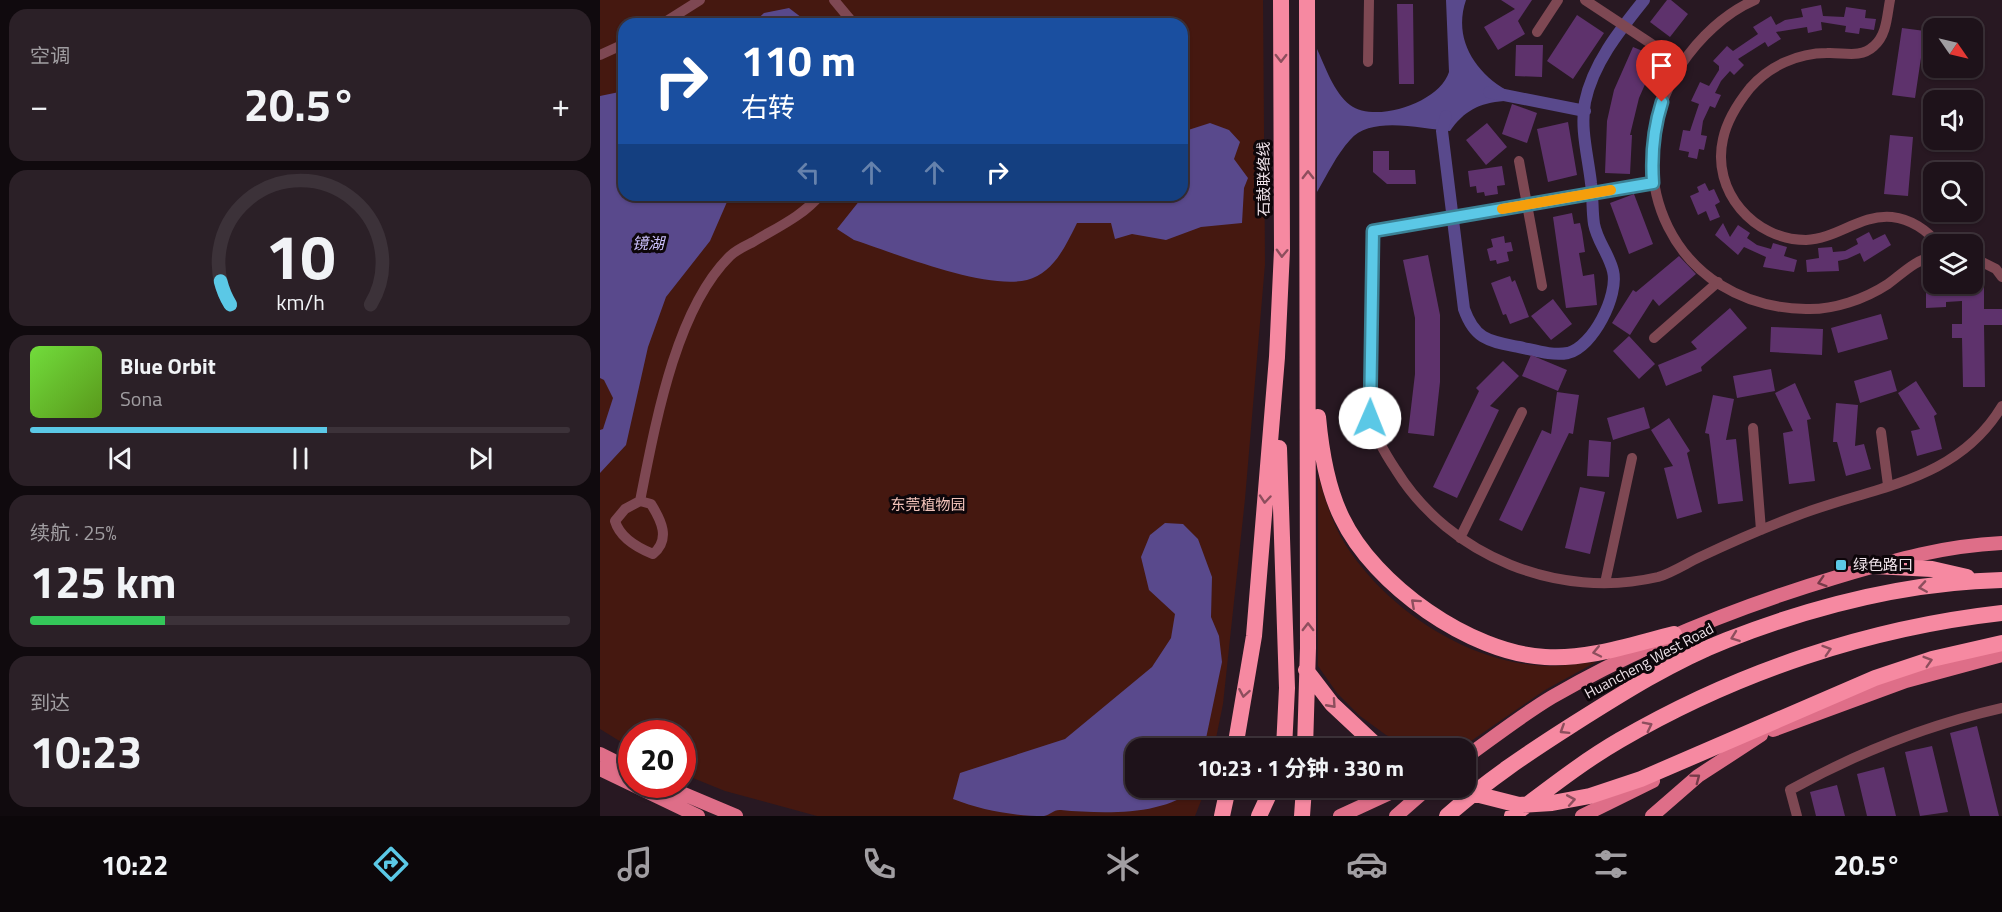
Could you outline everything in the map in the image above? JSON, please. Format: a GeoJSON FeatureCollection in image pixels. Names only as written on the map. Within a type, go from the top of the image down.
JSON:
{"type":"FeatureCollection","features":[{"type":"Feature","properties":{"kind":"highway","name":"石鼓联络线"},"geometry":{"type":"LineString","coordinates":[[1277,357],[1282,250],[1281,0]]}},
{"type":"Feature","properties":{"kind":"highway"},"geometry":{"type":"LineString","coordinates":[[1305,738],[1308,648],[1309,275],[1307,0]]}},
{"type":"Feature","properties":{"kind":"highway"},"geometry":{"type":"LineString","coordinates":[[1309,275],[1320,440],[1332,489],[1341,518],[1357,544],[1390,581],[1423,610],[1459,631],[1503,648],[1544,657],[1588,654],[1674,634]]}},
{"type":"Feature","properties":{"kind":"highway"},"geometry":{"type":"LineString","coordinates":[[1277,357],[1287,688],[1284,738]]}},
{"type":"Feature","properties":{"kind":"highway"},"geometry":{"type":"LineString","coordinates":[[1237,738],[1254,636],[1277,357]]}},
{"type":"Feature","properties":{"kind":"highway"},"geometry":{"type":"LineString","coordinates":[[1875,566],[1932,569],[1983,580]]}},
{"type":"Feature","properties":{"kind":"highway"},"geometry":{"type":"LineString","coordinates":[[1284,574],[1292,634],[1310,678],[1339,711],[1368,738]]}},
{"type":"Feature","properties":{"kind":"highway","name":"Huancheng West Road"},"geometry":{"type":"LineString","coordinates":[[1447,816],[1512,764],[1591,713],[1685,660],[1726,640],[1825,609],[1923,586],[2002,580]]}},
{"type":"Feature","properties":{"kind":"highway"},"geometry":{"type":"LineString","coordinates":[[1512,816],[1620,740],[1731,684],[1854,641],[2002,613]]}},
{"type":"Feature","properties":{"kind":"highway"},"geometry":{"type":"LineString","coordinates":[[1476,794],[1519,805],[1552,803],[1590,796],[1641,779],[1875,678],[1932,659],[2002,643]]}},
{"type":"Feature","properties":{"kind":"highway"},"geometry":{"type":"LineString","coordinates":[[1222,816],[1226,798]]}},
{"type":"Feature","properties":{"kind":"highway"},"geometry":{"type":"LineString","coordinates":[[1259,816],[1267,798]]}},
{"type":"Feature","properties":{"kind":"highway"},"geometry":{"type":"LineString","coordinates":[[1302,816],[1303,798]]}},
{"type":"Feature","properties":{"kind":"main road"},"geometry":{"type":"LineString","coordinates":[[1476,750],[1550,698],[1674,634],[1760,601],[1916,553],[1972,544],[2002,543]]}},
{"type":"Feature","properties":{"kind":"main road"},"geometry":{"type":"LineString","coordinates":[[1582,816],[1689,765],[1761,735],[1906,681],[2002,655]]}},
{"type":"Feature","properties":{"kind":"main road"},"geometry":{"type":"LineString","coordinates":[[1476,746],[1498,734]]}},
{"type":"Feature","properties":{"kind":"main road"},"geometry":{"type":"LineString","coordinates":[[1652,816],[1698,776],[1761,735]]}},
{"type":"Feature","properties":{"kind":"main road"},"geometry":{"type":"LineString","coordinates":[[600,754],[618,763]]}},
{"type":"Feature","properties":{"kind":"main road"},"geometry":{"type":"LineString","coordinates":[[600,769],[698,816]]}},
{"type":"Feature","properties":{"kind":"main road"},"geometry":{"type":"LineString","coordinates":[[693,798],[736,816]]}},
{"type":"Feature","properties":{"kind":"main road"},"geometry":{"type":"LineString","coordinates":[[1340,816],[1379,798]]}},
{"type":"Feature","properties":{"kind":"main road"},"geometry":{"type":"LineString","coordinates":[[1396,816],[1417,798]]}},
{"type":"Feature","properties":{"kind":"lane"},"geometry":{"type":"LineString","coordinates":[[672,18],[700,0]]}},
{"type":"Feature","properties":{"kind":"lane"},"geometry":{"type":"LineString","coordinates":[[834,0],[849,18]]}},
{"type":"Feature","properties":{"kind":"lane"},"geometry":{"type":"LineString","coordinates":[[1368,62],[1369,0]]}},
{"type":"Feature","properties":{"kind":"lane"},"geometry":{"type":"LineString","coordinates":[[1537,32],[1558,0]]}},
{"type":"Feature","properties":{"kind":"lane"},"geometry":{"type":"LineString","coordinates":[[1585,0],[1682,64]]}},
{"type":"Feature","properties":{"kind":"lane"},"geometry":{"type":"LineString","coordinates":[[1755,0],[1726,17],[1706,34],[1682,64],[1662,102],[1654,128],[1651,156],[1653,183],[1660,209],[1672,234],[1688,257],[1718,282],[1755,302],[1782,308],[1809,309],[1836,306],[1863,297],[1887,284],[1908,267],[1923,261]]}},
{"type":"Feature","properties":{"kind":"lane"},"geometry":{"type":"LineString","coordinates":[[1890,0],[1881,38],[1864,53],[1853,55],[1827,53],[1796,58],[1767,73],[1754,83],[1726,127],[1722,141],[1722,171],[1732,199],[1741,211],[1764,230],[1777,236],[1792,239],[1822,238],[1863,219],[1894,217],[1923,229],[1928,234]]}},
{"type":"Feature","properties":{"kind":"lane"},"geometry":{"type":"LineString","coordinates":[[600,55],[618,47]]}},
{"type":"Feature","properties":{"kind":"lane"},"geometry":{"type":"LineString","coordinates":[[1519,161],[1542,286]]}},
{"type":"Feature","properties":{"kind":"lane"},"geometry":{"type":"LineString","coordinates":[[1653,183],[1373,231],[1370,418],[1384,452],[1404,483],[1427,510],[1460,538],[1485,554],[1518,568],[1553,578],[1605,583],[1661,576],[1761,530],[1927,473],[1952,461],[1973,444],[1992,423],[2002,406]]}},
{"type":"Feature","properties":{"kind":"lane"},"geometry":{"type":"LineString","coordinates":[[640,501],[651,504],[664,529],[660,549],[653,554],[628,539],[618,530],[615,521],[625,509],[640,501],[662,401],[691,313],[708,280],[732,254],[780,226],[815,201]]}},
{"type":"Feature","properties":{"kind":"lane"},"geometry":{"type":"LineString","coordinates":[[1983,262],[1996,269],[2002,277]]}},
{"type":"Feature","properties":{"kind":"lane"},"geometry":{"type":"LineString","coordinates":[[1654,338],[1718,282]]}},
{"type":"Feature","properties":{"kind":"lane"},"geometry":{"type":"LineString","coordinates":[[1460,538],[1522,412]]}},
{"type":"Feature","properties":{"kind":"lane"},"geometry":{"type":"LineString","coordinates":[[1753,428],[1761,530]]}},
{"type":"Feature","properties":{"kind":"lane"},"geometry":{"type":"LineString","coordinates":[[1881,432],[1888,485]]}},
{"type":"Feature","properties":{"kind":"lane"},"geometry":{"type":"LineString","coordinates":[[1605,583],[1632,458]]}},
{"type":"Feature","properties":{"kind":"lane"},"geometry":{"type":"LineString","coordinates":[[1797,816],[1790,790],[1819,774],[1909,735],[2002,708]]}},
{"type":"Feature","properties":{"kind":"green space","name":"东莞植物园"},"geometry":{"type":"Polygon","coordinates":[[[600,0],[1263,0],[1265,264],[1245,499],[1223,704],[1216,738],[1125,738],[1125,798],[1202,798],[1195,816],[817,816],[725,791],[696,779],[696,720],[618,720],[618,740],[600,729],[600,0]]]}},
{"type":"Feature","properties":{"kind":"green space"},"geometry":{"type":"Polygon","coordinates":[[[1318,475],[1336,528],[1345,544],[1384,591],[1433,629],[1490,656],[1520,663],[1561,666],[1596,662],[1545,690],[1475,738],[1393,738],[1386,735],[1360,716],[1337,693],[1318,666],[1318,475]]]}},
{"type":"Feature","properties":{"kind":"water"},"geometry":{"type":"Polygon","coordinates":[[[1446,0],[1466,0],[1462,27],[1469,52],[1484,73],[1506,90],[1504,101],[1473,109],[1450,131],[1397,125],[1370,128],[1359,132],[1341,152],[1317,192],[1317,49],[1335,86],[1350,105],[1361,110],[1375,112],[1406,107],[1421,101],[1433,92],[1443,83],[1449,72],[1446,0]]]}},
{"type":"Feature","properties":{"kind":"water"},"geometry":{"type":"Polygon","coordinates":[[[789,8],[802,18],[759,18],[764,13],[789,8]]]}},
{"type":"Feature","properties":{"kind":"water","name":"镜湖"},"geometry":{"type":"Polygon","coordinates":[[[618,92],[618,201],[727,201],[710,241],[666,297],[648,347],[626,445],[600,473],[600,430],[603,429],[613,398],[604,380],[600,378],[600,96],[618,92]]]}},
{"type":"Feature","properties":{"kind":"water"},"geometry":{"type":"Polygon","coordinates":[[[1210,123],[1229,130],[1240,142],[1234,159],[1248,178],[1244,188],[1242,223],[1201,227],[1166,240],[1132,234],[1115,239],[1111,223],[1077,223],[1052,265],[1027,280],[1009,282],[988,280],[941,269],[854,240],[837,229],[859,201],[1188,201],[1188,130],[1210,123]]]}},
{"type":"Feature","properties":{"kind":"water"},"geometry":{"type":"Polygon","coordinates":[[[1165,523],[1183,524],[1198,539],[1212,577],[1211,617],[1219,636],[1222,662],[1206,738],[1125,738],[1125,798],[1180,798],[1167,804],[1133,811],[1059,810],[1044,816],[997,812],[953,799],[960,773],[1065,739],[1152,667],[1171,638],[1175,614],[1149,590],[1141,557],[1150,535],[1165,523]]]}},
{"type":"Feature","properties":{"kind":"building"},"geometry":{"type":"Polygon","coordinates":[[[1501,0],[1532,0],[1518,21],[1525,34],[1498,50],[1484,27],[1515,9],[1501,0]]]}},
{"type":"Feature","properties":{"kind":"building"},"geometry":{"type":"Polygon","coordinates":[[[1667,0],[1671,0],[1688,14],[1670,37],[1650,22],[1667,0]]]}},
{"type":"Feature","properties":{"kind":"building"},"geometry":{"type":"Polygon","coordinates":[[[1397,4],[1413,4],[1414,84],[1399,84],[1397,4]]]}},
{"type":"Feature","properties":{"kind":"building"},"geometry":{"type":"Polygon","coordinates":[[[1821,5],[1823,16],[1844,17],[1846,7],[1866,10],[1865,18],[1876,19],[1874,30],[1860,28],[1859,34],[1845,32],[1846,26],[1821,22],[1822,30],[1808,33],[1807,27],[1776,32],[1781,39],[1768,47],[1765,42],[1738,59],[1744,65],[1734,75],[1730,71],[1721,81],[1715,93],[1721,95],[1715,108],[1710,106],[1703,121],[1701,135],[1707,136],[1704,150],[1699,149],[1697,159],[1688,157],[1689,152],[1679,150],[1683,130],[1690,131],[1699,104],[1691,101],[1700,82],[1709,86],[1719,70],[1719,66],[1713,61],[1727,46],[1733,51],[1758,34],[1753,27],[1771,16],[1776,25],[1785,20],[1803,17],[1801,9],[1821,5]]]}},
{"type":"Feature","properties":{"kind":"building"},"geometry":{"type":"Polygon","coordinates":[[[1577,15],[1604,33],[1573,79],[1547,61],[1577,15]]]}},
{"type":"Feature","properties":{"kind":"building"},"geometry":{"type":"Polygon","coordinates":[[[1902,28],[1923,31],[1915,98],[1892,95],[1902,28]]]}},
{"type":"Feature","properties":{"kind":"building"},"geometry":{"type":"Polygon","coordinates":[[[1516,45],[1543,45],[1542,77],[1515,76],[1516,45]]]}},
{"type":"Feature","properties":{"kind":"building"},"geometry":{"type":"Polygon","coordinates":[[[1633,47],[1657,57],[1639,98],[1630,135],[1632,135],[1630,174],[1605,173],[1607,121],[1614,90],[1633,47]]]}},
{"type":"Feature","properties":{"kind":"building"},"geometry":{"type":"Polygon","coordinates":[[[1512,104],[1537,113],[1527,143],[1502,134],[1512,104]]]}},
{"type":"Feature","properties":{"kind":"building"},"geometry":{"type":"Polygon","coordinates":[[[1568,122],[1577,175],[1548,182],[1537,129],[1568,122]]]}},
{"type":"Feature","properties":{"kind":"building"},"geometry":{"type":"Polygon","coordinates":[[[1487,123],[1507,147],[1486,165],[1466,140],[1487,123]]]}},
{"type":"Feature","properties":{"kind":"building"},"geometry":{"type":"Polygon","coordinates":[[[1890,135],[1913,137],[1908,196],[1884,194],[1890,135]]]}},
{"type":"Feature","properties":{"kind":"building"},"geometry":{"type":"Polygon","coordinates":[[[1373,151],[1389,151],[1389,170],[1415,170],[1416,184],[1387,184],[1373,172],[1373,151]]]}},
{"type":"Feature","properties":{"kind":"building"},"geometry":{"type":"Polygon","coordinates":[[[1502,166],[1505,185],[1497,186],[1498,194],[1485,196],[1484,192],[1477,193],[1476,186],[1470,187],[1468,171],[1502,166]]]}},
{"type":"Feature","properties":{"kind":"building"},"geometry":{"type":"Polygon","coordinates":[[[1705,183],[1709,191],[1714,189],[1720,202],[1715,205],[1720,217],[1710,221],[1706,211],[1698,215],[1690,196],[1699,192],[1697,187],[1705,183]]]}},
{"type":"Feature","properties":{"kind":"building"},"geometry":{"type":"Polygon","coordinates":[[[1634,194],[1653,244],[1629,254],[1610,203],[1634,194]]]}},
{"type":"Feature","properties":{"kind":"building"},"geometry":{"type":"Polygon","coordinates":[[[1572,213],[1574,224],[1580,223],[1582,232],[1585,252],[1579,253],[1583,276],[1594,274],[1597,305],[1566,308],[1553,217],[1572,213]]]}},
{"type":"Feature","properties":{"kind":"building"},"geometry":{"type":"Polygon","coordinates":[[[1723,223],[1730,237],[1738,225],[1750,233],[1747,238],[1757,245],[1771,249],[1773,243],[1787,247],[1784,256],[1797,260],[1794,272],[1763,267],[1766,257],[1744,247],[1738,255],[1715,235],[1723,223]]]}},
{"type":"Feature","properties":{"kind":"building"},"geometry":{"type":"Polygon","coordinates":[[[1869,232],[1873,240],[1885,234],[1891,245],[1864,262],[1860,253],[1838,261],[1839,271],[1807,272],[1806,260],[1819,258],[1818,248],[1832,247],[1833,252],[1845,251],[1858,244],[1856,239],[1869,232]]]}},
{"type":"Feature","properties":{"kind":"building"},"geometry":{"type":"Polygon","coordinates":[[[1504,236],[1505,243],[1511,242],[1513,251],[1507,252],[1509,261],[1497,264],[1496,260],[1490,261],[1487,249],[1493,247],[1491,239],[1504,236]]]}},
{"type":"Feature","properties":{"kind":"building"},"geometry":{"type":"Polygon","coordinates":[[[1428,255],[1440,315],[1440,382],[1434,436],[1408,433],[1415,374],[1415,318],[1403,260],[1428,255]]]}},
{"type":"Feature","properties":{"kind":"building"},"geometry":{"type":"Polygon","coordinates":[[[1679,256],[1696,274],[1659,306],[1653,299],[1630,335],[1612,323],[1633,290],[1636,292],[1679,256]]]}},
{"type":"Feature","properties":{"kind":"building"},"geometry":{"type":"Polygon","coordinates":[[[1510,276],[1512,282],[1515,280],[1529,317],[1510,324],[1506,314],[1503,315],[1491,283],[1510,276]]]}},
{"type":"Feature","properties":{"kind":"building"},"geometry":{"type":"Polygon","coordinates":[[[1984,281],[1984,309],[2002,309],[2002,325],[1984,325],[1985,387],[1963,387],[1962,338],[1952,338],[1952,324],[1962,324],[1962,301],[1946,302],[1946,307],[1926,308],[1926,294],[1983,294],[1984,281]]]}},
{"type":"Feature","properties":{"kind":"building"},"geometry":{"type":"Polygon","coordinates":[[[1553,299],[1572,324],[1551,340],[1531,316],[1553,299]]]}},
{"type":"Feature","properties":{"kind":"building"},"geometry":{"type":"Polygon","coordinates":[[[1730,308],[1747,328],[1701,367],[1702,371],[1666,386],[1658,365],[1697,349],[1691,342],[1730,308]]]}},
{"type":"Feature","properties":{"kind":"building"},"geometry":{"type":"Polygon","coordinates":[[[1881,314],[1888,339],[1838,353],[1831,328],[1881,314]]]}},
{"type":"Feature","properties":{"kind":"building"},"geometry":{"type":"Polygon","coordinates":[[[1771,327],[1823,329],[1822,355],[1770,352],[1771,327]]]}},
{"type":"Feature","properties":{"kind":"building"},"geometry":{"type":"Polygon","coordinates":[[[1629,336],[1655,364],[1639,379],[1613,351],[1629,336]]]}},
{"type":"Feature","properties":{"kind":"building"},"geometry":{"type":"Polygon","coordinates":[[[1531,355],[1567,370],[1558,391],[1522,376],[1531,355]]]}},
{"type":"Feature","properties":{"kind":"building"},"geometry":{"type":"Polygon","coordinates":[[[1503,361],[1519,376],[1490,406],[1499,410],[1457,498],[1433,487],[1479,391],[1476,388],[1503,361]]]}},
{"type":"Feature","properties":{"kind":"building"},"geometry":{"type":"Polygon","coordinates":[[[1771,369],[1775,391],[1737,398],[1733,376],[1771,369]]]}},
{"type":"Feature","properties":{"kind":"building"},"geometry":{"type":"Polygon","coordinates":[[[1891,370],[1897,391],[1860,403],[1854,381],[1891,370]]]}},
{"type":"Feature","properties":{"kind":"building"},"geometry":{"type":"Polygon","coordinates":[[[1916,381],[1937,414],[1934,416],[1942,449],[1917,456],[1911,431],[1920,429],[1898,393],[1916,381]]]}},
{"type":"Feature","properties":{"kind":"building"},"geometry":{"type":"Polygon","coordinates":[[[1795,383],[1811,419],[1807,420],[1815,481],[1789,484],[1783,433],[1793,431],[1775,393],[1795,383]]]}},
{"type":"Feature","properties":{"kind":"building"},"geometry":{"type":"Polygon","coordinates":[[[1557,392],[1579,395],[1573,434],[1569,433],[1522,531],[1499,520],[1542,430],[1551,434],[1557,392]]]}},
{"type":"Feature","properties":{"kind":"building"},"geometry":{"type":"Polygon","coordinates":[[[1713,395],[1734,399],[1726,440],[1736,439],[1743,501],[1718,504],[1709,434],[1705,433],[1713,395]]]}},
{"type":"Feature","properties":{"kind":"building"},"geometry":{"type":"Polygon","coordinates":[[[1836,403],[1858,405],[1855,446],[1864,444],[1871,469],[1846,476],[1837,442],[1833,442],[1836,403]]]}},
{"type":"Feature","properties":{"kind":"building"},"geometry":{"type":"Polygon","coordinates":[[[1644,407],[1650,428],[1613,440],[1607,418],[1644,407]]]}},
{"type":"Feature","properties":{"kind":"building"},"geometry":{"type":"Polygon","coordinates":[[[1669,418],[1690,451],[1687,453],[1702,512],[1677,519],[1664,468],[1673,466],[1651,430],[1669,418]]]}},
{"type":"Feature","properties":{"kind":"building"},"geometry":{"type":"Polygon","coordinates":[[[1589,440],[1611,442],[1609,477],[1587,476],[1589,440]]]}},
{"type":"Feature","properties":{"kind":"building"},"geometry":{"type":"Polygon","coordinates":[[[1580,487],[1605,492],[1590,554],[1565,548],[1580,487]]]}},
{"type":"Feature","properties":{"kind":"building"},"geometry":{"type":"Polygon","coordinates":[[[1977,726],[1999,816],[1970,816],[1950,733],[1977,726]]]}},
{"type":"Feature","properties":{"kind":"building"},"geometry":{"type":"Polygon","coordinates":[[[1932,746],[1948,812],[1920,816],[1905,752],[1932,746]]]}},
{"type":"Feature","properties":{"kind":"building"},"geometry":{"type":"Polygon","coordinates":[[[1884,767],[1896,816],[1867,816],[1857,774],[1884,767]]]}},
{"type":"Feature","properties":{"kind":"building"},"geometry":{"type":"Polygon","coordinates":[[[1837,785],[1845,816],[1816,816],[1810,792],[1837,785]]]}},
{"type":"Feature","properties":{"kind":"waterway"},"geometry":{"type":"LineString","coordinates":[[1446,116],[1442,131],[1464,309],[1468,319],[1478,333],[1491,341],[1556,354],[1568,353],[1577,349],[1595,331],[1602,319],[1608,306],[1614,281],[1611,265],[1594,224],[1592,188],[1584,132],[1585,102],[1601,60],[1644,0]]}},
{"type":"Feature","properties":{"kind":"waterway"},"geometry":{"type":"LineString","coordinates":[[1489,92],[1585,111]]}},
{"type":"Feature","properties":{"kind":"slow traffic"},"geometry":{"type":"LineString","coordinates":[[1502,209],[1611,190]]}},
{"type":"Feature","properties":{"kind":"place","name":"绿色路口"},"geometry":{"type":"Point","coordinates":[1841,565]}},
{"type":"Feature","properties":{"kind":"route"},"geometry":{"type":"LineString","coordinates":[[1370,418],[1373,231],[1653,183],[1651,156],[1654,128],[1662,102]]}}]}
